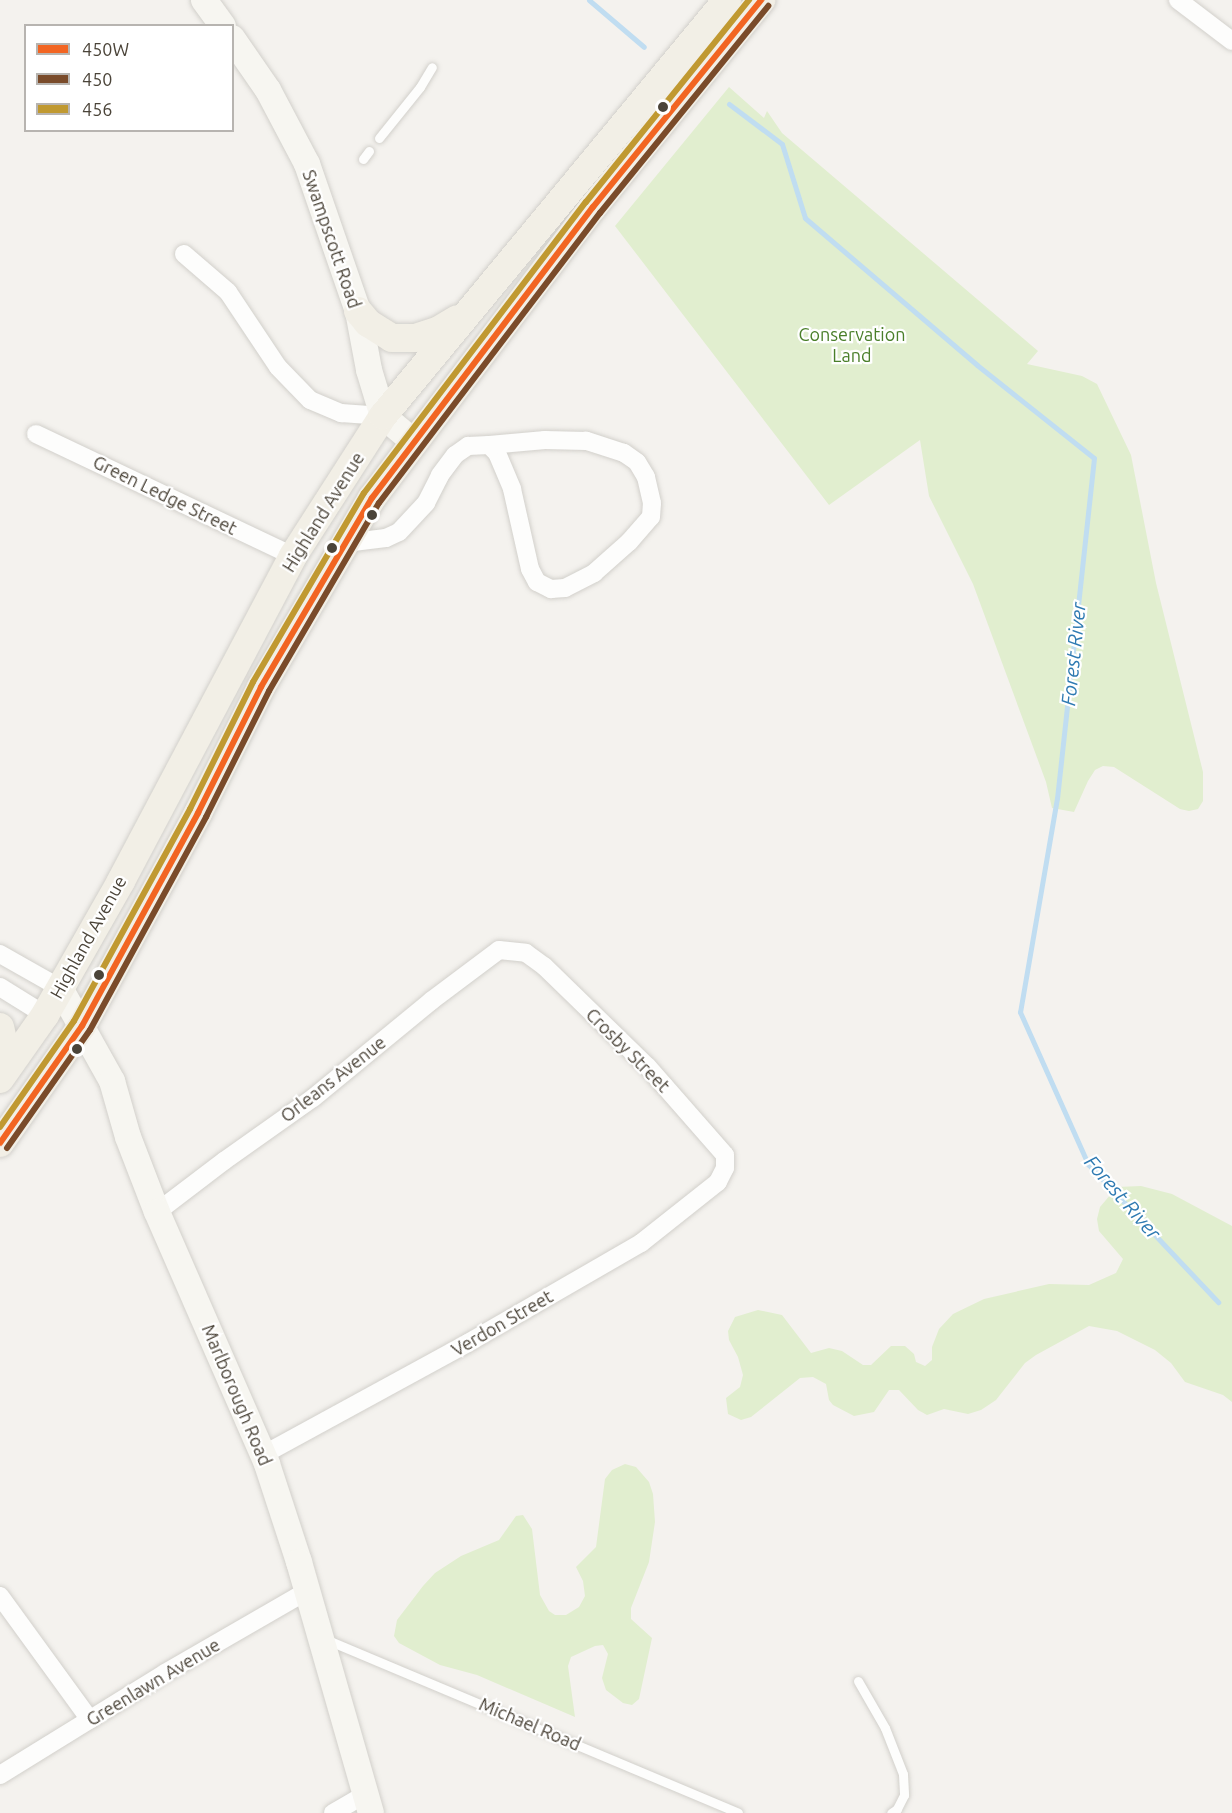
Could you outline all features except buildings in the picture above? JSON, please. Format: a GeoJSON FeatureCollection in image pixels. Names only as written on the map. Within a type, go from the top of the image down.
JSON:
{"type":"FeatureCollection","features":[{"type":"Feature","properties":{"kind":"main road","name":"Highland Avenue"},"geometry":{"type":"LineString","coordinates":[[5,1072],[45,1015],[121,881],[293,556],[383,416],[468,311],[522,252],[727,0]]}},
{"type":"Feature","properties":{"kind":"main road","name":"Highland Avenue"},"geometry":{"type":"LineString","coordinates":[[0,1143],[82,1026],[198,813],[261,687],[372,498],[593,207],[761,0]]}},
{"type":"Feature","properties":{"kind":"main road"},"geometry":{"type":"LineString","coordinates":[[358,311],[368,323],[392,338],[415,338],[439,330],[468,311]]}},
{"type":"Feature","properties":{"kind":"main road"},"geometry":{"type":"LineString","coordinates":[[0,1027],[5,1072]]}},
{"type":"Feature","properties":{"kind":"street"},"geometry":{"type":"LineString","coordinates":[[204,0],[222,24]]}},
{"type":"Feature","properties":{"kind":"street"},"geometry":{"type":"LineString","coordinates":[[1178,0],[1232,41]]}},
{"type":"Feature","properties":{"kind":"street","name":"Swampscott Road"},"geometry":{"type":"LineString","coordinates":[[234,41],[268,90],[307,164],[358,311],[369,370],[383,416]]}},
{"type":"Feature","properties":{"kind":"street"},"geometry":{"type":"LineString","coordinates":[[184,254],[228,292],[278,368],[310,400],[341,413],[383,416],[414,442]]}},
{"type":"Feature","properties":{"kind":"street","name":"Green Ledge Street"},"geometry":{"type":"LineString","coordinates":[[36,434],[293,556]]}},
{"type":"Feature","properties":{"kind":"street"},"geometry":{"type":"LineString","coordinates":[[345,543],[386,538],[399,532],[426,503],[440,475],[454,455],[468,446],[545,440],[586,441],[624,453],[637,462],[646,477],[652,503],[651,517],[629,542],[594,573],[565,588],[551,589],[537,582],[531,569],[505,468],[489,445]]}},
{"type":"Feature","properties":{"kind":"street","name":"Crosby Street"},"geometry":{"type":"LineString","coordinates":[[509,949],[526,953],[544,966],[647,1066],[715,1141],[725,1155],[725,1168]]}},
{"type":"Feature","properties":{"kind":"street","name":"Orleans Avenue"},"geometry":{"type":"LineString","coordinates":[[157,1212],[313,1098],[483,960],[499,950],[509,949]]}},
{"type":"Feature","properties":{"kind":"street"},"geometry":{"type":"LineString","coordinates":[[0,954],[60,988]]}},
{"type":"Feature","properties":{"kind":"street"},"geometry":{"type":"LineString","coordinates":[[0,987],[45,1015],[82,1026]]}},
{"type":"Feature","properties":{"kind":"street","name":"Marlborough Road"},"geometry":{"type":"LineString","coordinates":[[60,988],[112,1081],[128,1137],[157,1212],[263,1455],[281,1505],[321,1637],[368,1803]]}},
{"type":"Feature","properties":{"kind":"street","name":"Verdon Street"},"geometry":{"type":"LineString","coordinates":[[263,1455],[468,1343],[641,1243],[718,1182],[725,1168]]}},
{"type":"Feature","properties":{"kind":"street","name":"Greenlawn Avenue"},"geometry":{"type":"LineString","coordinates":[[0,1775],[307,1591]]}},
{"type":"Feature","properties":{"kind":"street"},"geometry":{"type":"LineString","coordinates":[[0,1596],[90,1720]]}},
{"type":"Feature","properties":{"kind":"street"},"geometry":{"type":"LineString","coordinates":[[333,1813],[368,1803]]}},
{"type":"Feature","properties":{"kind":"lane"},"geometry":{"type":"LineString","coordinates":[[380,138],[420,87],[432,67]]}},
{"type":"Feature","properties":{"kind":"lane","name":"Michael Road"},"geometry":{"type":"LineString","coordinates":[[321,1637],[738,1813]]}},
{"type":"Feature","properties":{"kind":"lane"},"geometry":{"type":"LineString","coordinates":[[858,1681],[885,1728],[903,1774],[904,1795],[897,1809],[891,1813]]}},
{"type":"Feature","properties":{"kind":"green space","name":"Conservation Land"},"geometry":{"type":"Polygon","coordinates":[[[729,87],[764,118],[767,111],[782,133],[1038,351],[1027,364],[1082,376],[1097,384],[1131,455],[1156,583],[1203,772],[1203,801],[1198,809],[1189,811],[1180,809],[1114,767],[1103,766],[1095,770],[1088,781],[1074,812],[1052,808],[1046,782],[973,584],[929,496],[920,440],[829,505],[615,226],[729,87]]]}},
{"type":"Feature","properties":{"kind":"green space"},"geometry":{"type":"Polygon","coordinates":[[[1141,1186],[1172,1194],[1232,1226],[1232,1402],[1223,1395],[1185,1382],[1171,1363],[1155,1350],[1117,1331],[1089,1326],[1025,1363],[996,1400],[981,1410],[968,1414],[944,1409],[927,1415],[918,1410],[899,1390],[889,1390],[874,1412],[854,1416],[833,1405],[829,1400],[826,1384],[813,1377],[800,1378],[751,1417],[741,1420],[728,1414],[726,1398],[740,1387],[743,1375],[738,1357],[729,1340],[728,1331],[735,1317],[758,1310],[782,1315],[811,1353],[829,1348],[842,1351],[863,1365],[871,1365],[891,1346],[905,1346],[914,1354],[916,1362],[925,1366],[932,1360],[932,1347],[939,1329],[953,1314],[984,1299],[1049,1284],[1089,1285],[1116,1273],[1123,1259],[1099,1231],[1097,1219],[1100,1207],[1117,1187],[1141,1186]]]}},
{"type":"Feature","properties":{"kind":"green space"},"geometry":{"type":"Polygon","coordinates":[[[625,1464],[636,1467],[649,1482],[653,1494],[655,1522],[649,1562],[631,1608],[631,1619],[652,1638],[639,1699],[632,1705],[623,1703],[606,1690],[602,1678],[608,1654],[603,1645],[595,1646],[571,1657],[568,1666],[575,1717],[477,1675],[440,1665],[399,1643],[394,1636],[397,1620],[423,1586],[435,1573],[461,1556],[499,1540],[516,1516],[523,1515],[532,1529],[540,1595],[549,1611],[555,1615],[566,1615],[579,1607],[585,1596],[583,1581],[576,1567],[596,1547],[605,1479],[612,1470],[625,1464]]]}},
{"type":"Feature","properties":{"kind":"waterway","name":"Forest River"},"geometry":{"type":"LineString","coordinates":[[589,0],[644,47]]}},
{"type":"Feature","properties":{"kind":"waterway","name":"Forest River"},"geometry":{"type":"LineString","coordinates":[[729,104],[782,144],[805,218],[977,365],[1094,458],[1057,798],[1020,1012],[1088,1164],[1218,1302]]}},
{"type":"Feature","properties":{"kind":"transit line","name":"456"},"geometry":{"type":"LineString","coordinates":[[0,1127],[74,1021],[190,809],[253,682],[364,493],[586,202],[749,0]]}},
{"type":"Feature","properties":{"kind":"transit line","name":"450W"},"geometry":{"type":"LineString","coordinates":[[0,1143],[82,1026],[198,813],[261,687],[372,498],[593,207],[761,0]]}},
{"type":"Feature","properties":{"kind":"transit line","name":"450"},"geometry":{"type":"LineString","coordinates":[[7,1148],[90,1030],[206,817],[269,691],[379,503],[600,213],[768,6]]}}]}
